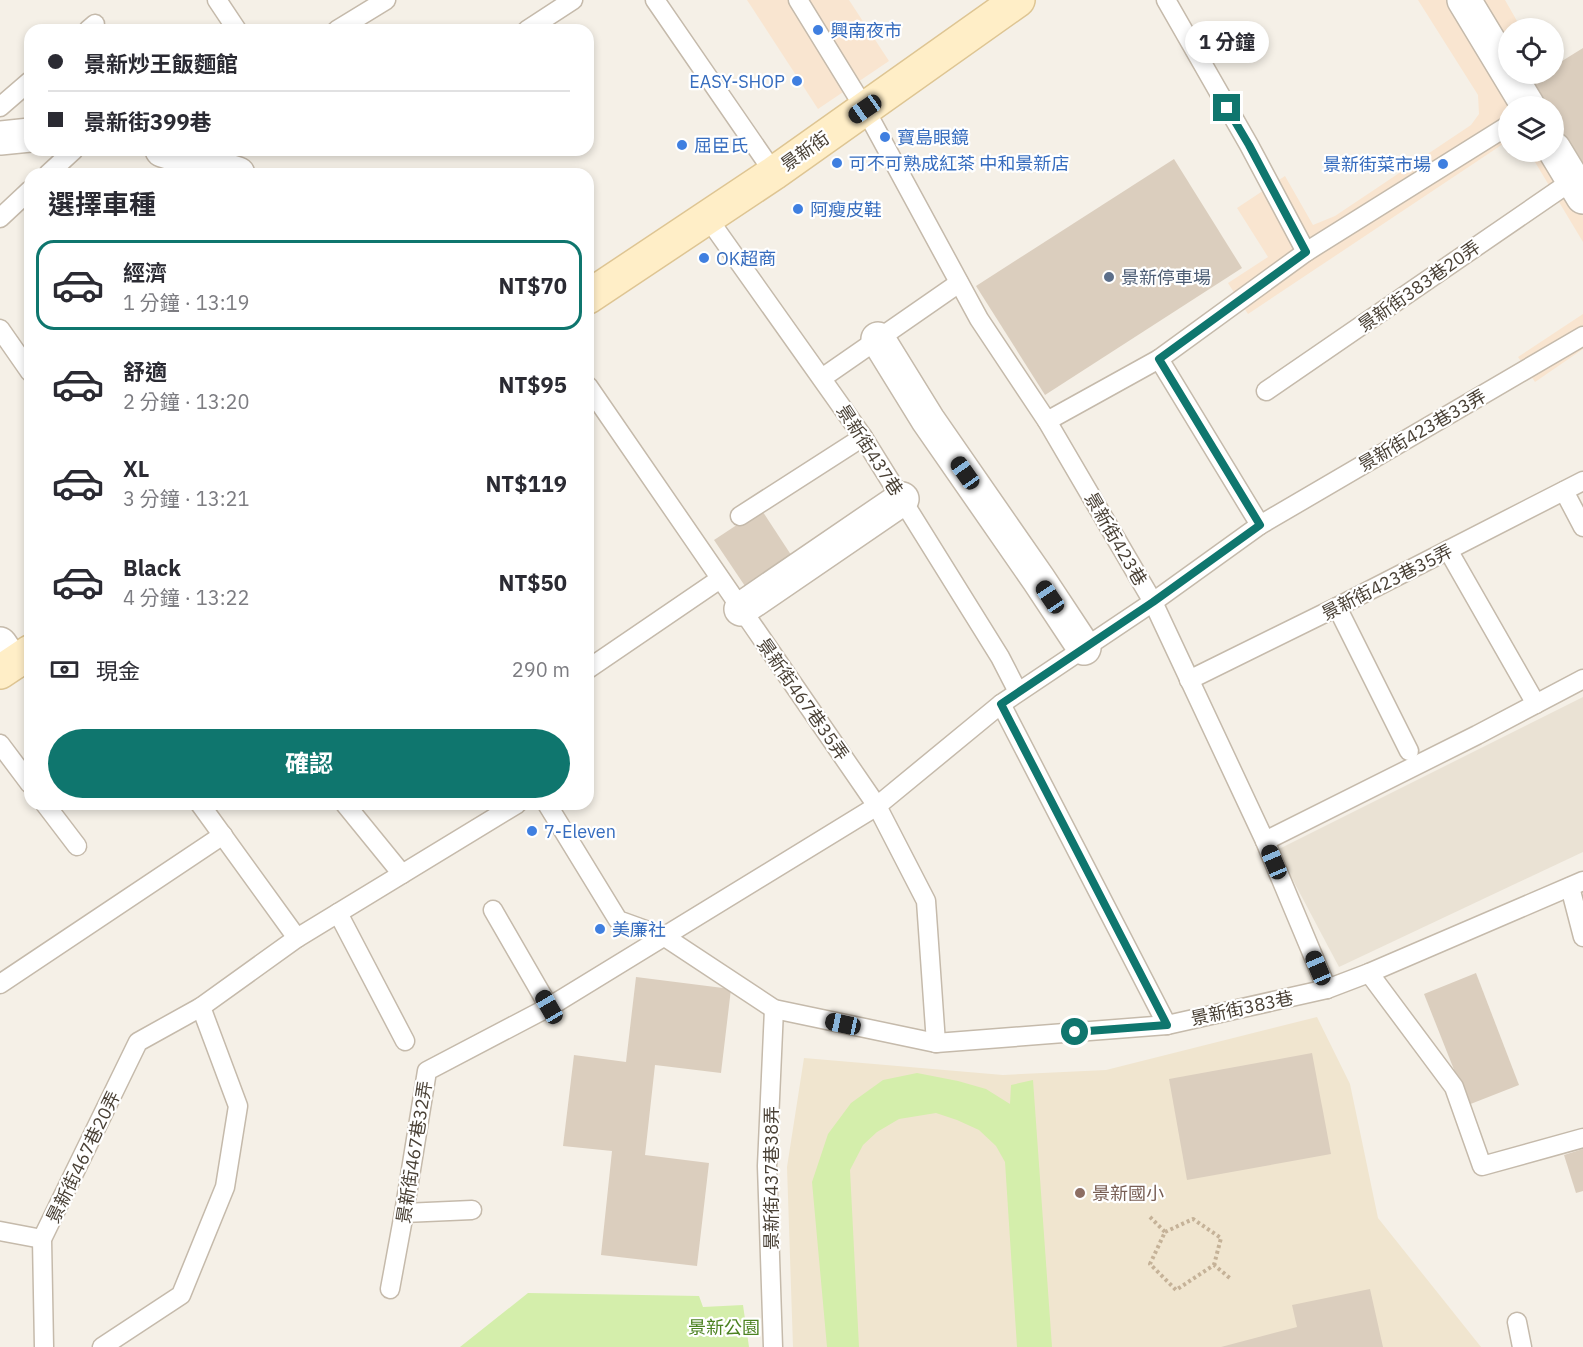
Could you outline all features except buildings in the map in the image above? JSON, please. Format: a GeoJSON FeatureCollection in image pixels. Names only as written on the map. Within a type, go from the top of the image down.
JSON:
{"type":"FeatureCollection","features":[{"type":"Feature","properties":{"kind":"main road","name":"景新街"},"geometry":{"type":"LineString","coordinates":[[594,293],[774,173],[1018,0]]}},
{"type":"Feature","properties":{"kind":"street"},"geometry":{"type":"LineString","coordinates":[[1464,0],[1522,96]]}},
{"type":"Feature","properties":{"kind":"street"},"geometry":{"type":"LineString","coordinates":[[0,138],[24,136]]}},
{"type":"Feature","properties":{"kind":"street"},"geometry":{"type":"LineString","coordinates":[[181,156],[219,168]]}},
{"type":"Feature","properties":{"kind":"street"},"geometry":{"type":"LineString","coordinates":[[1564,162],[1580,183]]}},
{"type":"Feature","properties":{"kind":"street"},"geometry":{"type":"LineString","coordinates":[[878,339],[928,420],[1084,648]]}},
{"type":"Feature","properties":{"kind":"street"},"geometry":{"type":"LineString","coordinates":[[741,609],[902,499]]}},
{"type":"Feature","properties":{"kind":"lane"},"geometry":{"type":"LineString","coordinates":[[217,0],[233,24]]}},
{"type":"Feature","properties":{"kind":"lane"},"geometry":{"type":"LineString","coordinates":[[347,24],[385,0]]}},
{"type":"Feature","properties":{"kind":"lane"},"geometry":{"type":"LineString","coordinates":[[536,24],[573,0]]}},
{"type":"Feature","properties":{"kind":"lane"},"geometry":{"type":"LineString","coordinates":[[655,0],[774,173]]}},
{"type":"Feature","properties":{"kind":"lane","name":"景新街423巷"},"geometry":{"type":"LineString","coordinates":[[798,0],[865,109],[979,319],[1047,421],[1153,602],[1265,841],[1327,989]]}},
{"type":"Feature","properties":{"kind":"lane"},"geometry":{"type":"LineString","coordinates":[[1166,0],[1249,145],[1306,252]]}},
{"type":"Feature","properties":{"kind":"lane"},"geometry":{"type":"LineString","coordinates":[[0,107],[24,86]]}},
{"type":"Feature","properties":{"kind":"lane"},"geometry":{"type":"LineString","coordinates":[[1047,421],[1159,359],[1306,252],[1498,132]]}},
{"type":"Feature","properties":{"kind":"lane"},"geometry":{"type":"LineString","coordinates":[[54,168],[68,156]]}},
{"type":"Feature","properties":{"kind":"lane","name":"景新街383巷20弄"},"geometry":{"type":"LineString","coordinates":[[1266,392],[1580,183]]}},
{"type":"Feature","properties":{"kind":"lane"},"geometry":{"type":"LineString","coordinates":[[0,218],[24,196]]}},
{"type":"Feature","properties":{"kind":"lane","name":"景新街437巷"},"geometry":{"type":"LineString","coordinates":[[707,217],[863,437],[1000,657],[1018,692]]}},
{"type":"Feature","properties":{"kind":"lane"},"geometry":{"type":"LineString","coordinates":[[822,378],[959,283]]}},
{"type":"Feature","properties":{"kind":"lane"},"geometry":{"type":"LineString","coordinates":[[0,329],[24,363]]}},
{"type":"Feature","properties":{"kind":"lane","name":"景新街423巷33弄"},"geometry":{"type":"LineString","coordinates":[[1001,704],[1153,602],[1260,525],[1583,336]]}},
{"type":"Feature","properties":{"kind":"lane"},"geometry":{"type":"LineString","coordinates":[[1159,359],[1260,525]]}},
{"type":"Feature","properties":{"kind":"lane","name":"景新街467巷35弄"},"geometry":{"type":"LineString","coordinates":[[594,395],[877,806],[926,901],[936,1043]]}},
{"type":"Feature","properties":{"kind":"lane"},"geometry":{"type":"LineString","coordinates":[[740,516],[863,437]]}},
{"type":"Feature","properties":{"kind":"lane","name":"景新街423巷35弄"},"geometry":{"type":"LineString","coordinates":[[1189,680],[1338,607],[1583,481]]}},
{"type":"Feature","properties":{"kind":"lane"},"geometry":{"type":"LineString","coordinates":[[1564,490],[1583,527]]}},
{"type":"Feature","properties":{"kind":"lane"},"geometry":{"type":"LineString","coordinates":[[1448,550],[1536,704]]}},
{"type":"Feature","properties":{"kind":"lane"},"geometry":{"type":"LineString","coordinates":[[594,665],[720,579]]}},
{"type":"Feature","properties":{"kind":"lane"},"geometry":{"type":"LineString","coordinates":[[1338,607],[1409,751]]}},
{"type":"Feature","properties":{"kind":"lane"},"geometry":{"type":"LineString","coordinates":[[1265,841],[1583,679]]}},
{"type":"Feature","properties":{"kind":"lane"},"geometry":{"type":"LineString","coordinates":[[1001,704],[1167,1025]]}},
{"type":"Feature","properties":{"kind":"lane","name":"景新街467巷32弄"},"geometry":{"type":"LineString","coordinates":[[390,1289],[427,1071],[549,1007],[877,806],[1001,704]]}},
{"type":"Feature","properties":{"kind":"lane"},"geometry":{"type":"LineString","coordinates":[[0,744],[24,775]]}},
{"type":"Feature","properties":{"kind":"lane"},"geometry":{"type":"LineString","coordinates":[[50,810],[77,846]]}},
{"type":"Feature","properties":{"kind":"lane"},"geometry":{"type":"LineString","coordinates":[[204,810],[297,938]]}},
{"type":"Feature","properties":{"kind":"lane"},"geometry":{"type":"LineString","coordinates":[[350,810],[402,874]]}},
{"type":"Feature","properties":{"kind":"lane","name":"景新街467巷20弄"},"geometry":{"type":"LineString","coordinates":[[44,1347],[42,1239],[138,1042],[201,1007],[297,938],[507,810]]}},
{"type":"Feature","properties":{"kind":"lane"},"geometry":{"type":"LineString","coordinates":[[551,810],[618,920],[665,937],[774,1009]]}},
{"type":"Feature","properties":{"kind":"lane"},"geometry":{"type":"LineString","coordinates":[[0,984],[223,836]]}},
{"type":"Feature","properties":{"kind":"lane"},"geometry":{"type":"LineString","coordinates":[[1576,884],[1583,937]]}},
{"type":"Feature","properties":{"kind":"lane","name":"景新街383巷"},"geometry":{"type":"LineString","coordinates":[[774,1009],[936,1043],[1167,1025],[1327,989],[1576,884]]}},
{"type":"Feature","properties":{"kind":"lane"},"geometry":{"type":"LineString","coordinates":[[493,910],[549,1007]]}},
{"type":"Feature","properties":{"kind":"lane"},"geometry":{"type":"LineString","coordinates":[[338,913],[405,1041]]}},
{"type":"Feature","properties":{"kind":"lane"},"geometry":{"type":"LineString","coordinates":[[1369,973],[1454,1087],[1482,1166],[1583,1138]]}},
{"type":"Feature","properties":{"kind":"lane"},"geometry":{"type":"LineString","coordinates":[[102,1347],[181,1295],[225,1186],[238,1106],[201,1007]]}},
{"type":"Feature","properties":{"kind":"lane","name":"景新街437巷38弄"},"geometry":{"type":"LineString","coordinates":[[773,1347],[767,1166],[774,1009]]}},
{"type":"Feature","properties":{"kind":"lane"},"geometry":{"type":"LineString","coordinates":[[404,1213],[472,1210]]}},
{"type":"Feature","properties":{"kind":"lane"},"geometry":{"type":"LineString","coordinates":[[0,1231],[42,1239]]}},
{"type":"Feature","properties":{"kind":"lane"},"geometry":{"type":"LineString","coordinates":[[1517,1322],[1522,1347]]}},
{"type":"Feature","properties":{"kind":"path"},"geometry":{"type":"LineString","coordinates":[[1150,1217],[1166,1232]]}},
{"type":"Feature","properties":{"kind":"path"},"geometry":{"type":"LineString","coordinates":[[1193,1219],[1221,1238],[1214,1265],[1176,1290],[1150,1264],[1166,1232],[1193,1219]]}},
{"type":"Feature","properties":{"kind":"path"},"geometry":{"type":"LineString","coordinates":[[1214,1265],[1231,1279]]}},
{"type":"Feature","properties":{"kind":"shaded area","name":"興南夜市"},"geometry":{"type":"Polygon","coordinates":[[[747,0],[849,0],[889,61],[818,109],[747,0]]]}},
{"type":"Feature","properties":{"kind":"shaded area","name":"景新街菜市場"},"geometry":{"type":"Polygon","coordinates":[[[1418,0],[1505,0],[1515,18],[1498,18],[1498,84],[1553,84],[1560,96],[1498,96],[1498,147],[1248,314],[1228,283],[1268,257],[1237,208],[1285,176],[1313,225],[1335,216],[1471,125],[1479,114],[1478,95],[1418,0]]]}},
{"type":"Feature","properties":{"kind":"shaded area","name":"景新街菜市場"},"geometry":{"type":"Polygon","coordinates":[[[1564,102],[1575,120],[1583,125],[1583,242],[1535,162],[1564,162],[1564,102]]]}},
{"type":"Feature","properties":{"kind":"shaded area"},"geometry":{"type":"Polygon","coordinates":[[[1583,314],[1583,349],[1535,382],[1518,357],[1583,314]]]}},
{"type":"Feature","properties":{"kind":"shaded area"},"geometry":{"type":"Polygon","coordinates":[[[1583,697],[1583,852],[1339,967],[1277,850],[1583,697]]]}},
{"type":"Feature","properties":{"kind":"shaded area","name":"景新國小"},"geometry":{"type":"Polygon","coordinates":[[[1317,1017],[1350,1084],[1378,1218],[1481,1347],[793,1347],[787,1167],[804,1058],[1003,1075],[1106,1070],[1317,1017]]]}},
{"type":"Feature","properties":{"kind":"green space"},"geometry":{"type":"Polygon","coordinates":[[[917,1073],[986,1089],[1010,1104],[1011,1085],[1033,1080],[1052,1347],[1017,1347],[1005,1162],[996,1146],[979,1130],[936,1113],[899,1119],[877,1132],[863,1145],[850,1170],[859,1347],[827,1347],[812,1182],[828,1134],[851,1103],[883,1080],[917,1073]]]}},
{"type":"Feature","properties":{"kind":"green space","name":"景新公園"},"geometry":{"type":"Polygon","coordinates":[[[528,1293],[699,1296],[703,1307],[743,1305],[749,1347],[460,1347],[528,1293]]]}},
{"type":"Feature","properties":{"kind":"place","name":"興南夜市"},"geometry":{"type":"Point","coordinates":[818,30]}},
{"type":"Feature","properties":{"kind":"place","name":"EASY-SHOP"},"geometry":{"type":"Point","coordinates":[797,81]}},
{"type":"Feature","properties":{"kind":"place","name":"寶島眼鏡"},"geometry":{"type":"Point","coordinates":[885,137]}},
{"type":"Feature","properties":{"kind":"place","name":"屈臣氏"},"geometry":{"type":"Point","coordinates":[682,145]}},
{"type":"Feature","properties":{"kind":"place","name":"可不可熟成紅茶 中和景新店"},"geometry":{"type":"Point","coordinates":[837,163]}},
{"type":"Feature","properties":{"kind":"place","name":"景新街菜市場"},"geometry":{"type":"Point","coordinates":[1443,164]}},
{"type":"Feature","properties":{"kind":"place","name":"阿瘦皮鞋"},"geometry":{"type":"Point","coordinates":[798,209]}},
{"type":"Feature","properties":{"kind":"place","name":"OK超商"},"geometry":{"type":"Point","coordinates":[704,258]}},
{"type":"Feature","properties":{"kind":"place","name":"景新停車場"},"geometry":{"type":"Point","coordinates":[1109,277]}},
{"type":"Feature","properties":{"kind":"place","name":"7-Eleven"},"geometry":{"type":"Point","coordinates":[532,831]}},
{"type":"Feature","properties":{"kind":"place","name":"美廉社"},"geometry":{"type":"Point","coordinates":[600,929]}},
{"type":"Feature","properties":{"kind":"place","name":"景新國小"},"geometry":{"type":"Point","coordinates":[1080,1193]}},
{"type":"Feature","properties":{"kind":"route"},"geometry":{"type":"LineString","coordinates":[[1075,1032],[1167,1025],[1001,704],[1153,602],[1260,525],[1159,359],[1306,252],[1227,108]]}}]}
